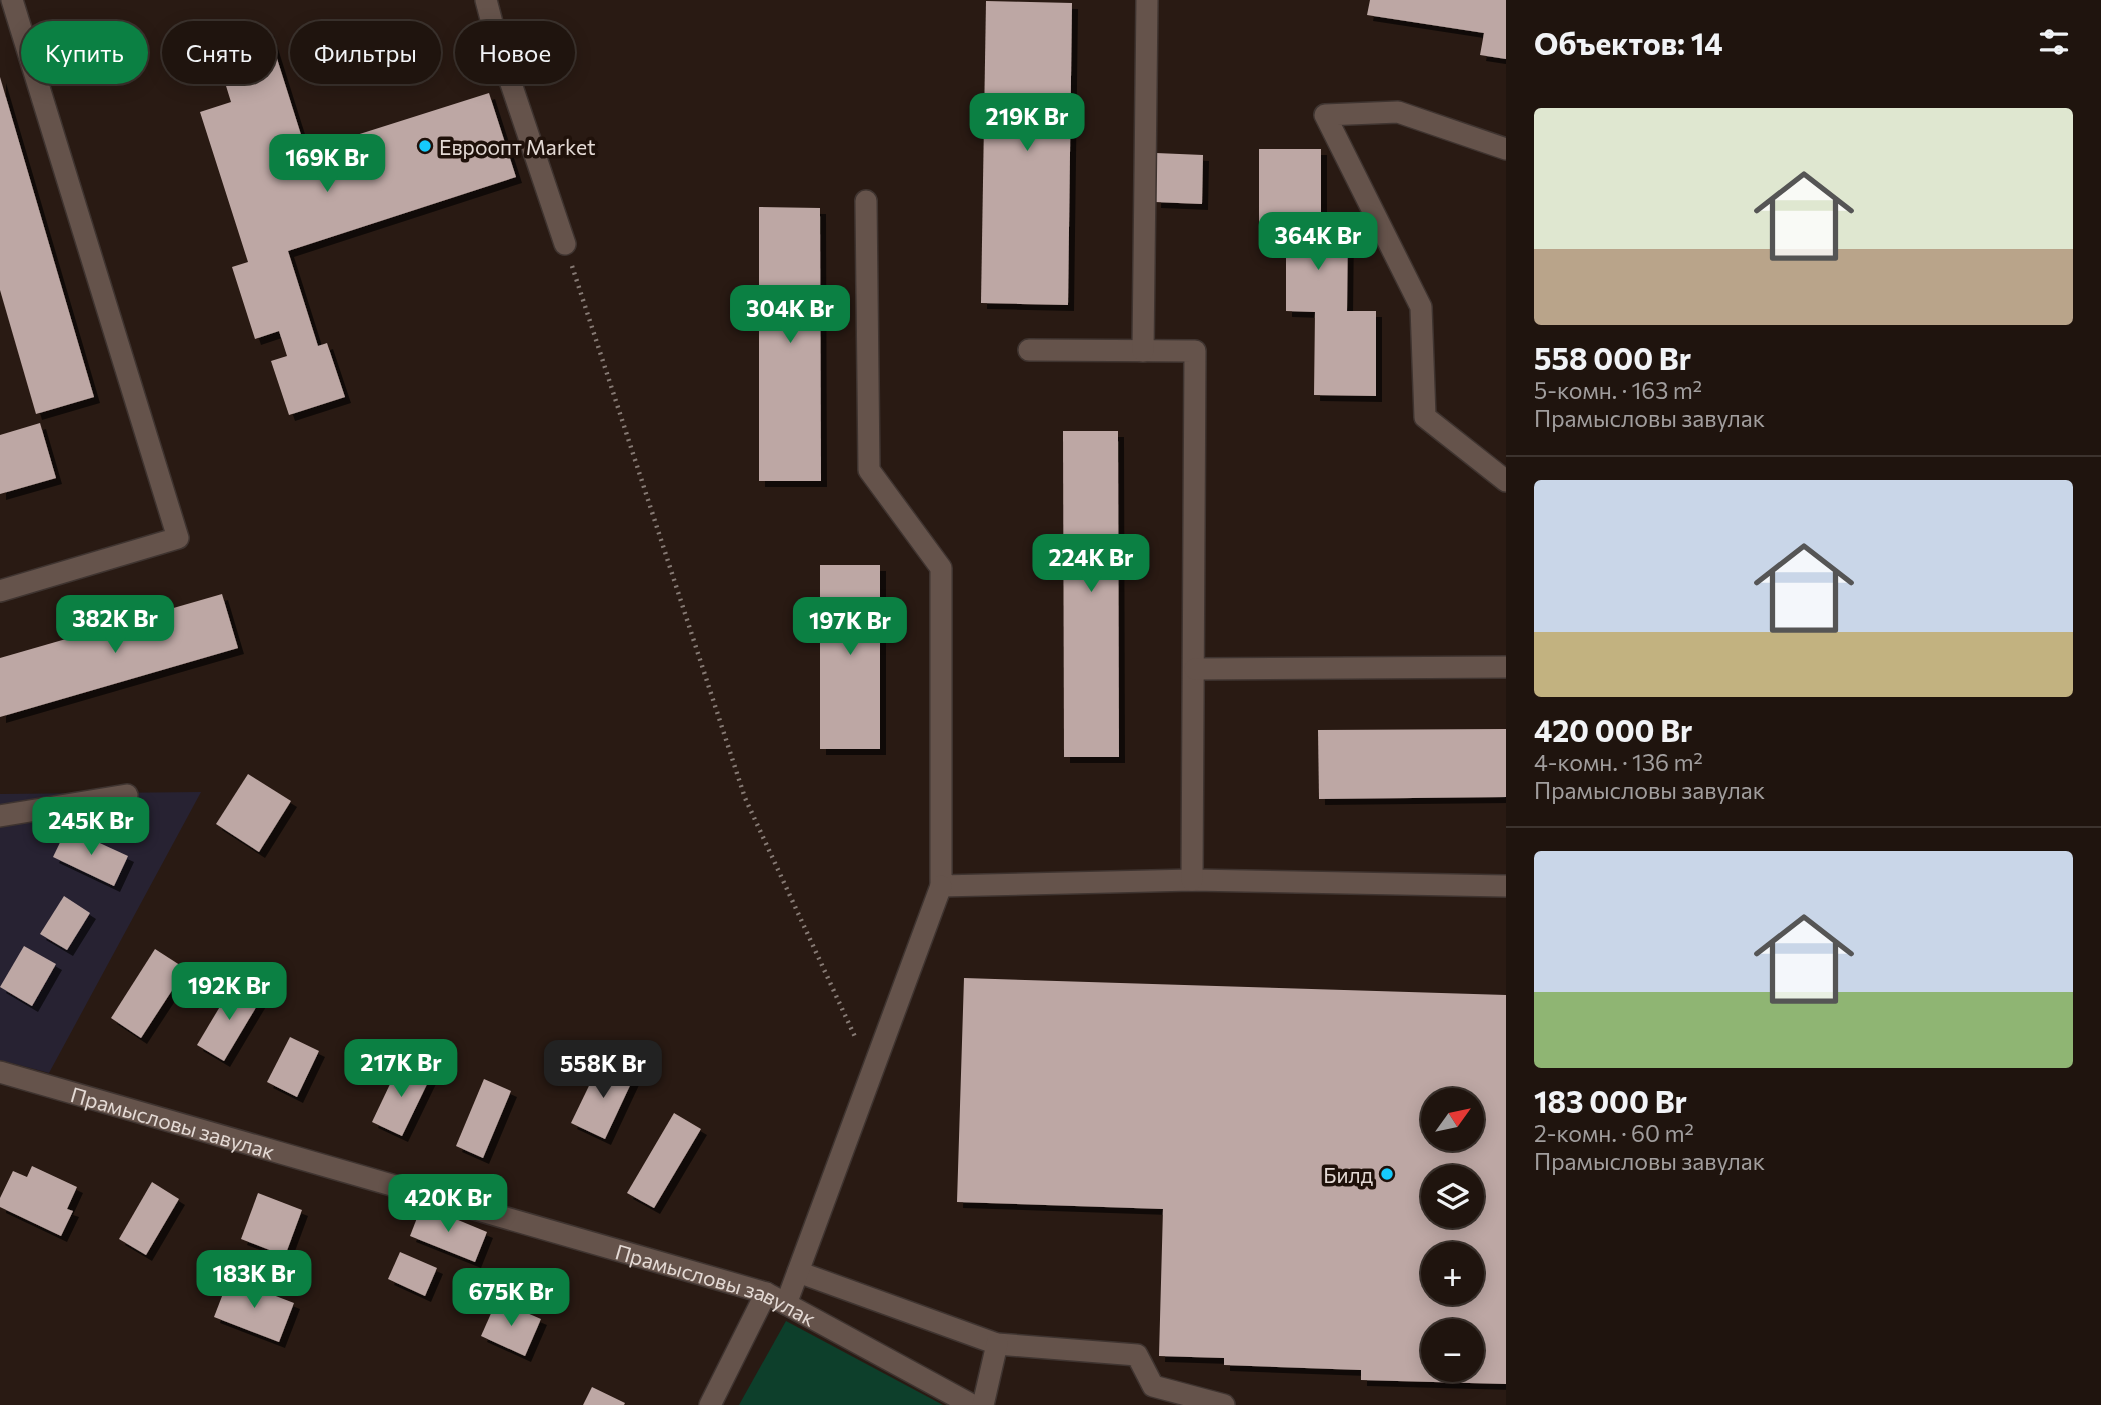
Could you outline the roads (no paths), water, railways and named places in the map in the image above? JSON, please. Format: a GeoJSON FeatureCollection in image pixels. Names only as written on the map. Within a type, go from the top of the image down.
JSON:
{"type":"FeatureCollection","features":[{"type":"Feature","properties":{"kind":"street"},"geometry":{"type":"LineString","coordinates":[[0,591],[178,538],[12,0]]}},
{"type":"Feature","properties":{"kind":"street"},"geometry":{"type":"LineString","coordinates":[[486,0],[497,42],[565,244]]}},
{"type":"Feature","properties":{"kind":"street"},"geometry":{"type":"LineString","coordinates":[[1143,351],[1147,0]]}},
{"type":"Feature","properties":{"kind":"street"},"geometry":{"type":"LineString","coordinates":[[1506,149],[1398,112],[1325,115],[1422,307],[1425,417],[1506,481]]}},
{"type":"Feature","properties":{"kind":"street"},"geometry":{"type":"LineString","coordinates":[[786,1304],[941,886],[941,568],[869,470],[866,201]]}},
{"type":"Feature","properties":{"kind":"street"},"geometry":{"type":"LineString","coordinates":[[1029,350],[1195,351],[1192,880]]}},
{"type":"Feature","properties":{"kind":"street"},"geometry":{"type":"LineString","coordinates":[[1195,669],[1506,667]]}},
{"type":"Feature","properties":{"kind":"street"},"geometry":{"type":"LineString","coordinates":[[0,817],[127,795]]}},
{"type":"Feature","properties":{"kind":"street"},"geometry":{"type":"LineString","coordinates":[[941,886],[1192,880],[1506,886]]}},
{"type":"Feature","properties":{"kind":"street","name":"Прамысловы завулак"},"geometry":{"type":"LineString","coordinates":[[0,1072],[765,1293],[972,1405]]}},
{"type":"Feature","properties":{"kind":"street"},"geometry":{"type":"LineString","coordinates":[[798,1272],[997,1344],[1137,1355],[1149,1396],[1224,1405]]}},
{"type":"Feature","properties":{"kind":"street"},"geometry":{"type":"LineString","coordinates":[[710,1405],[765,1293]]}},
{"type":"Feature","properties":{"kind":"street"},"geometry":{"type":"LineString","coordinates":[[983,1405],[997,1344]]}},
{"type":"Feature","properties":{"kind":"place","name":"Евроопт Market"},"geometry":{"type":"Point","coordinates":[425,146]}},
{"type":"Feature","properties":{"kind":"place","name":"Билд"},"geometry":{"type":"Point","coordinates":[1387,1174]}}]}
